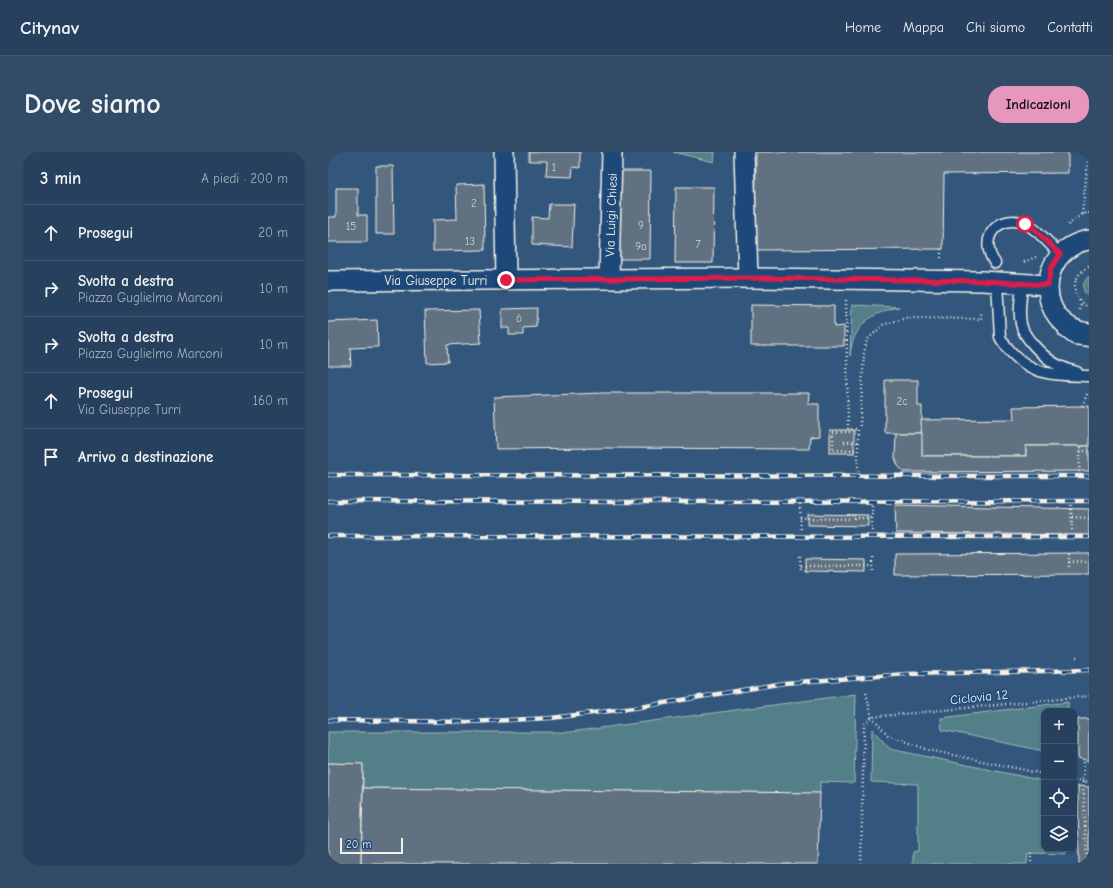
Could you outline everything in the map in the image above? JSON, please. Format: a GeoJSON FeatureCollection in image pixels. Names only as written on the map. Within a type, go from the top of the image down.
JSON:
{"type":"FeatureCollection","features":[{"type":"Feature","properties":{"kind":"street"},"geometry":{"type":"LineString","coordinates":[[504,152],[506,280]]}},
{"type":"Feature","properties":{"kind":"street","name":"Via Luigi Chiesi"},"geometry":{"type":"LineString","coordinates":[[609,279],[612,152]]}},
{"type":"Feature","properties":{"kind":"street"},"geometry":{"type":"LineString","coordinates":[[744,152],[748,278]]}},
{"type":"Feature","properties":{"kind":"street"},"geometry":{"type":"LineString","coordinates":[[1086,231],[1076,243],[1060,254],[1051,268],[1048,285],[1051,304],[1058,315],[1067,325],[1089,333]]}},
{"type":"Feature","properties":{"kind":"street","name":"Via Giuseppe Turri"},"geometry":{"type":"LineString","coordinates":[[328,281],[748,278],[990,281],[1048,285]]}},
{"type":"Feature","properties":{"kind":"lane"},"geometry":{"type":"LineString","coordinates":[[995,263],[990,256],[988,247],[989,239],[992,232],[999,224],[1008,222],[1017,221],[1029,225],[1060,254]]}},
{"type":"Feature","properties":{"kind":"lane"},"geometry":{"type":"LineString","coordinates":[[990,281],[1000,337],[1002,342],[1014,355],[1031,368],[1042,372],[1055,375],[1089,376]]}},
{"type":"Feature","properties":{"kind":"lane"},"geometry":{"type":"LineString","coordinates":[[1023,283],[1020,310],[1021,324],[1025,334],[1042,353],[1053,362],[1070,370],[1089,376]]}},
{"type":"Feature","properties":{"kind":"lane"},"geometry":{"type":"LineString","coordinates":[[1051,304],[1050,316],[1059,328],[1071,337],[1089,341]]}},
{"type":"Feature","properties":{"kind":"path"},"geometry":{"type":"LineString","coordinates":[[1086,231],[1089,152]]}},
{"type":"Feature","properties":{"kind":"path"},"geometry":{"type":"LineString","coordinates":[[941,249],[941,267]]}},
{"type":"Feature","properties":{"kind":"path"},"geometry":{"type":"LineString","coordinates":[[1089,267],[1080,273],[1076,278],[1075,285],[1077,297],[1081,303],[1089,307]]}},
{"type":"Feature","properties":{"kind":"path"},"geometry":{"type":"LineString","coordinates":[[860,426],[864,353],[867,340],[883,325],[906,318],[981,319],[990,281]]}},
{"type":"Feature","properties":{"kind":"path"},"geometry":{"type":"LineString","coordinates":[[846,300],[848,430],[858,430],[858,473]]}},
{"type":"Feature","properties":{"kind":"path"},"geometry":{"type":"LineString","coordinates":[[1082,406],[1089,390]]}},
{"type":"Feature","properties":{"kind":"path"},"geometry":{"type":"LineString","coordinates":[[850,432],[833,432],[833,450],[858,450]]}},
{"type":"Feature","properties":{"kind":"path"},"geometry":{"type":"LineString","coordinates":[[844,442],[858,442]]}},
{"type":"Feature","properties":{"kind":"path"},"geometry":{"type":"LineString","coordinates":[[1079,472],[1081,446]]}},
{"type":"Feature","properties":{"kind":"path"},"geometry":{"type":"LineString","coordinates":[[1080,450],[1089,451]]}},
{"type":"Feature","properties":{"kind":"path"},"geometry":{"type":"LineString","coordinates":[[800,504],[800,531]]}},
{"type":"Feature","properties":{"kind":"path"},"geometry":{"type":"LineString","coordinates":[[872,504],[872,531]]}},
{"type":"Feature","properties":{"kind":"path"},"geometry":{"type":"LineString","coordinates":[[1072,505],[1072,532]]}},
{"type":"Feature","properties":{"kind":"path"},"geometry":{"type":"LineString","coordinates":[[1072,517],[1089,518]]}},
{"type":"Feature","properties":{"kind":"path"},"geometry":{"type":"LineString","coordinates":[[800,518],[872,518]]}},
{"type":"Feature","properties":{"kind":"path"},"geometry":{"type":"LineString","coordinates":[[1069,554],[1069,570]]}},
{"type":"Feature","properties":{"kind":"path"},"geometry":{"type":"LineString","coordinates":[[800,556],[801,572]]}},
{"type":"Feature","properties":{"kind":"path"},"geometry":{"type":"LineString","coordinates":[[873,557],[873,571]]}},
{"type":"Feature","properties":{"kind":"path"},"geometry":{"type":"LineString","coordinates":[[1069,562],[1089,561]]}},
{"type":"Feature","properties":{"kind":"path"},"geometry":{"type":"LineString","coordinates":[[801,566],[873,566]]}},
{"type":"Feature","properties":{"kind":"path"},"geometry":{"type":"LineString","coordinates":[[866,693],[872,718],[888,735],[929,750],[1041,773]]}},
{"type":"Feature","properties":{"kind":"path","name":"Ciclovia 12"},"geometry":{"type":"LineString","coordinates":[[872,718],[1089,696]]}},
{"type":"Feature","properties":{"kind":"path"},"geometry":{"type":"LineString","coordinates":[[861,864],[864,725],[872,718]]}},
{"type":"Feature","properties":{"kind":"path"},"geometry":{"type":"LineString","coordinates":[[1084,762],[1083,782],[1087,864]]}},
{"type":"Feature","properties":{"kind":"path"},"geometry":{"type":"LineString","coordinates":[[1077,781],[1089,782]]}},
{"type":"Feature","properties":{"kind":"path"},"geometry":{"type":"LineString","coordinates":[[1031,853],[1031,864]]}},
{"type":"Feature","properties":{"kind":"green space"},"geometry":{"type":"Polygon","coordinates":[[[673,152],[715,152],[714,162],[673,152]]]}},
{"type":"Feature","properties":{"kind":"green space"},"geometry":{"type":"Polygon","coordinates":[[[1089,276],[1089,297],[1086,295],[1083,287],[1089,276]]]}},
{"type":"Feature","properties":{"kind":"green space"},"geometry":{"type":"Polygon","coordinates":[[[852,305],[899,307],[872,317],[859,328],[852,345],[850,356],[852,305]]]}},
{"type":"Feature","properties":{"kind":"green space"},"geometry":{"type":"Polygon","coordinates":[[[856,694],[854,783],[820,782],[820,793],[363,788],[363,764],[328,763],[328,732],[570,732],[856,694]]]}},
{"type":"Feature","properties":{"kind":"green space"},"geometry":{"type":"Polygon","coordinates":[[[1068,702],[1068,708],[1041,708],[1041,750],[942,730],[941,718],[1068,702]]]}},
{"type":"Feature","properties":{"kind":"green space"},"geometry":{"type":"Polygon","coordinates":[[[872,729],[890,749],[1041,780],[1041,852],[1066,852],[1066,854],[1028,853],[1027,864],[913,864],[913,852],[918,851],[918,784],[871,782],[872,729]]]}},
{"type":"Feature","properties":{"kind":"building"},"geometry":{"type":"Polygon","coordinates":[[[529,152],[580,152],[580,168],[573,167],[572,177],[546,176],[547,161],[529,161],[529,152]]]}},
{"type":"Feature","properties":{"kind":"building"},"geometry":{"type":"Polygon","coordinates":[[[756,152],[1068,152],[1068,173],[944,174],[943,249],[755,250],[756,152]]]}},
{"type":"Feature","properties":{"kind":"building"},"geometry":{"type":"Polygon","coordinates":[[[376,166],[393,166],[394,234],[376,234],[376,166]]]}},
{"type":"Feature","properties":{"kind":"building"},"geometry":{"type":"Polygon","coordinates":[[[616,171],[651,171],[650,259],[615,259],[616,171]]]}},
{"type":"Feature","properties":{"kind":"building"},"geometry":{"type":"Polygon","coordinates":[[[484,184],[485,250],[433,251],[433,220],[457,219],[456,185],[484,184]]]}},
{"type":"Feature","properties":{"kind":"building"},"geometry":{"type":"Polygon","coordinates":[[[676,187],[714,187],[713,263],[675,263],[676,187]]]}},
{"type":"Feature","properties":{"kind":"building"},"geometry":{"type":"Polygon","coordinates":[[[336,188],[358,188],[358,215],[367,215],[367,242],[328,242],[328,217],[336,217],[336,188]]]}},
{"type":"Feature","properties":{"kind":"building"},"geometry":{"type":"Polygon","coordinates":[[[549,204],[574,204],[572,247],[532,245],[532,217],[548,218],[549,204]]]}},
{"type":"Feature","properties":{"kind":"building"},"geometry":{"type":"Polygon","coordinates":[[[751,305],[834,306],[834,327],[844,326],[844,346],[751,346],[751,305]]]}},
{"type":"Feature","properties":{"kind":"building"},"geometry":{"type":"Polygon","coordinates":[[[537,308],[536,327],[523,328],[523,335],[509,335],[509,328],[502,328],[502,309],[537,308]]]}},
{"type":"Feature","properties":{"kind":"building"},"geometry":{"type":"Polygon","coordinates":[[[479,310],[481,343],[447,345],[448,362],[427,363],[425,311],[479,310]]]}},
{"type":"Feature","properties":{"kind":"building"},"geometry":{"type":"Polygon","coordinates":[[[377,320],[378,347],[350,348],[351,366],[328,366],[328,322],[377,320]]]}},
{"type":"Feature","properties":{"kind":"building"},"geometry":{"type":"Polygon","coordinates":[[[885,380],[918,380],[918,406],[922,406],[922,433],[885,433],[885,380]]]}},
{"type":"Feature","properties":{"kind":"building"},"geometry":{"type":"Polygon","coordinates":[[[602,393],[809,393],[808,404],[819,404],[819,436],[810,437],[809,449],[496,449],[494,397],[602,393]]]}},
{"type":"Feature","properties":{"kind":"building"},"geometry":{"type":"Polygon","coordinates":[[[1089,406],[1089,446],[1026,446],[1026,456],[922,456],[921,420],[1014,419],[1013,407],[1089,406]]]}},
{"type":"Feature","properties":{"kind":"building"},"geometry":{"type":"Polygon","coordinates":[[[830,430],[854,430],[854,453],[830,453],[830,430]]]}},
{"type":"Feature","properties":{"kind":"building"},"geometry":{"type":"Polygon","coordinates":[[[896,433],[922,433],[922,456],[1026,456],[1026,446],[1089,446],[1089,471],[904,472],[898,466],[895,458],[896,433]]]}},
{"type":"Feature","properties":{"kind":"building"},"geometry":{"type":"Polygon","coordinates":[[[895,505],[1089,509],[1089,535],[896,533],[895,505]]]}},
{"type":"Feature","properties":{"kind":"building"},"geometry":{"type":"Polygon","coordinates":[[[807,514],[868,515],[868,526],[807,525],[807,514]]]}},
{"type":"Feature","properties":{"kind":"building"},"geometry":{"type":"Polygon","coordinates":[[[1089,553],[1089,574],[895,575],[895,554],[1089,553]]]}},
{"type":"Feature","properties":{"kind":"building"},"geometry":{"type":"Polygon","coordinates":[[[805,559],[866,560],[866,572],[805,571],[805,559]]]}},
{"type":"Feature","properties":{"kind":"building"},"geometry":{"type":"Polygon","coordinates":[[[1078,719],[1089,719],[1089,761],[1078,758],[1078,719]]]}},
{"type":"Feature","properties":{"kind":"building"},"geometry":{"type":"Polygon","coordinates":[[[328,763],[363,764],[361,864],[328,864],[328,763]]]}},
{"type":"Feature","properties":{"kind":"building"},"geometry":{"type":"Polygon","coordinates":[[[1078,786],[1089,787],[1089,864],[1079,864],[1078,786]]]}},
{"type":"Feature","properties":{"kind":"building"},"geometry":{"type":"Polygon","coordinates":[[[363,788],[820,793],[818,864],[361,864],[363,788]]]}},
{"type":"Feature","properties":{"kind":"railway"},"geometry":{"type":"LineString","coordinates":[[328,475],[1089,476]]}},
{"type":"Feature","properties":{"kind":"railway"},"geometry":{"type":"LineString","coordinates":[[328,501],[1089,501]]}},
{"type":"Feature","properties":{"kind":"railway"},"geometry":{"type":"LineString","coordinates":[[328,536],[1089,537]]}},
{"type":"Feature","properties":{"kind":"railway"},"geometry":{"type":"LineString","coordinates":[[328,720],[468,722],[551,718],[634,708],[784,683],[906,674],[1089,670]]}},
{"type":"Feature","properties":{"kind":"route"},"geometry":{"type":"LineString","coordinates":[[506,280],[748,278],[982,281],[1048,285],[1051,268],[1060,254],[1032,227],[1025,224]]}}]}
